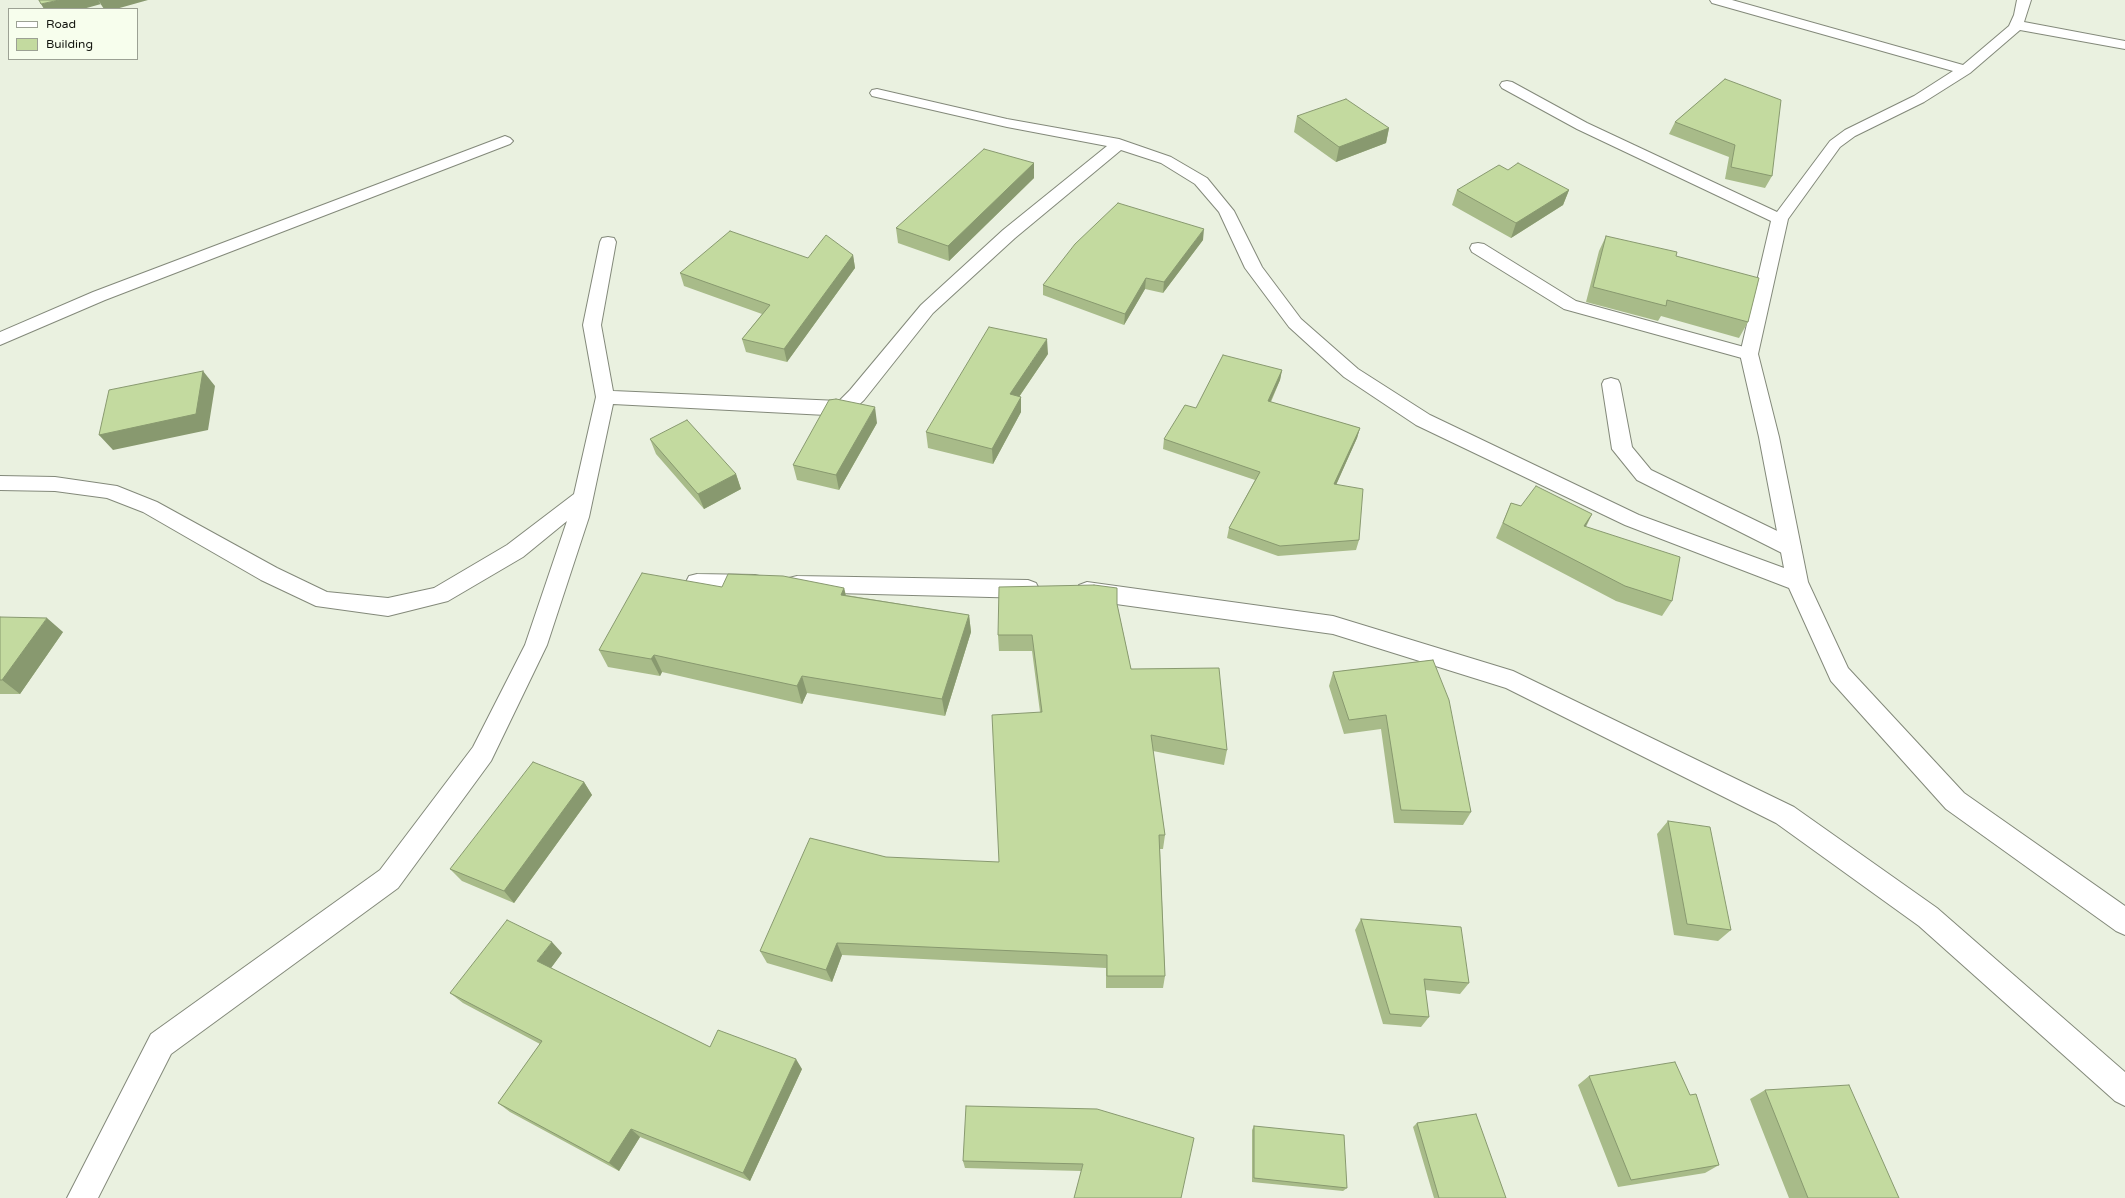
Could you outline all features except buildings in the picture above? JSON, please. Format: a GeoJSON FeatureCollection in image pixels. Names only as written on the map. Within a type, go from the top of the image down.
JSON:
{"type":"FeatureCollection","features":[{"type":"Feature","properties":{"kind":"street"},"geometry":{"type":"LineString","coordinates":[[1717,0],[1965,70]]}},
{"type":"Feature","properties":{"kind":"street"},"geometry":{"type":"LineString","coordinates":[[2024,0],[2021,15],[2016,25],[1965,70],[1919,99],[1850,133],[1835,144],[1780,219],[1749,354],[1769,437],[1797,582],[1839,674],[1955,801],[2125,922]]}},
{"type":"Feature","properties":{"kind":"street"},"geometry":{"type":"LineString","coordinates":[[2016,25],[2125,45]]}},
{"type":"Feature","properties":{"kind":"street"},"geometry":{"type":"LineString","coordinates":[[1507,85],[1582,126],[1780,219]]}},
{"type":"Feature","properties":{"kind":"street"},"geometry":{"type":"LineString","coordinates":[[877,93],[1007,123],[1119,144],[1166,160],[1201,181],[1226,211],[1254,268],[1295,323],[1351,373],[1417,415],[1632,520],[1797,582]]}},
{"type":"Feature","properties":{"kind":"street"},"geometry":{"type":"LineString","coordinates":[[0,339],[99,296],[505,141]]}},
{"type":"Feature","properties":{"kind":"street"},"geometry":{"type":"LineString","coordinates":[[605,397],[844,407],[857,395],[927,309],[1009,234],[1119,144]]}},
{"type":"Feature","properties":{"kind":"street"},"geometry":{"type":"LineString","coordinates":[[82,1198],[161,1044],[389,880],[482,754],[536,645],[579,518],[605,397],[592,325],[608,242]]}},
{"type":"Feature","properties":{"kind":"street"},"geometry":{"type":"LineString","coordinates":[[1478,248],[1570,305],[1749,354]]}},
{"type":"Feature","properties":{"kind":"street"},"geometry":{"type":"LineString","coordinates":[[1611,384],[1622,450],[1644,475],[1790,547]]}},
{"type":"Feature","properties":{"kind":"street"},"geometry":{"type":"LineString","coordinates":[[0,483],[55,484],[110,491],[150,507],[269,574],[324,600],[388,607],[440,595],[515,551],[584,497]]}},
{"type":"Feature","properties":{"kind":"street"},"geometry":{"type":"LineString","coordinates":[[697,582],[1093,591],[1332,625],[1513,682],[1786,814],[1928,916],[2125,1091]]}}]}
